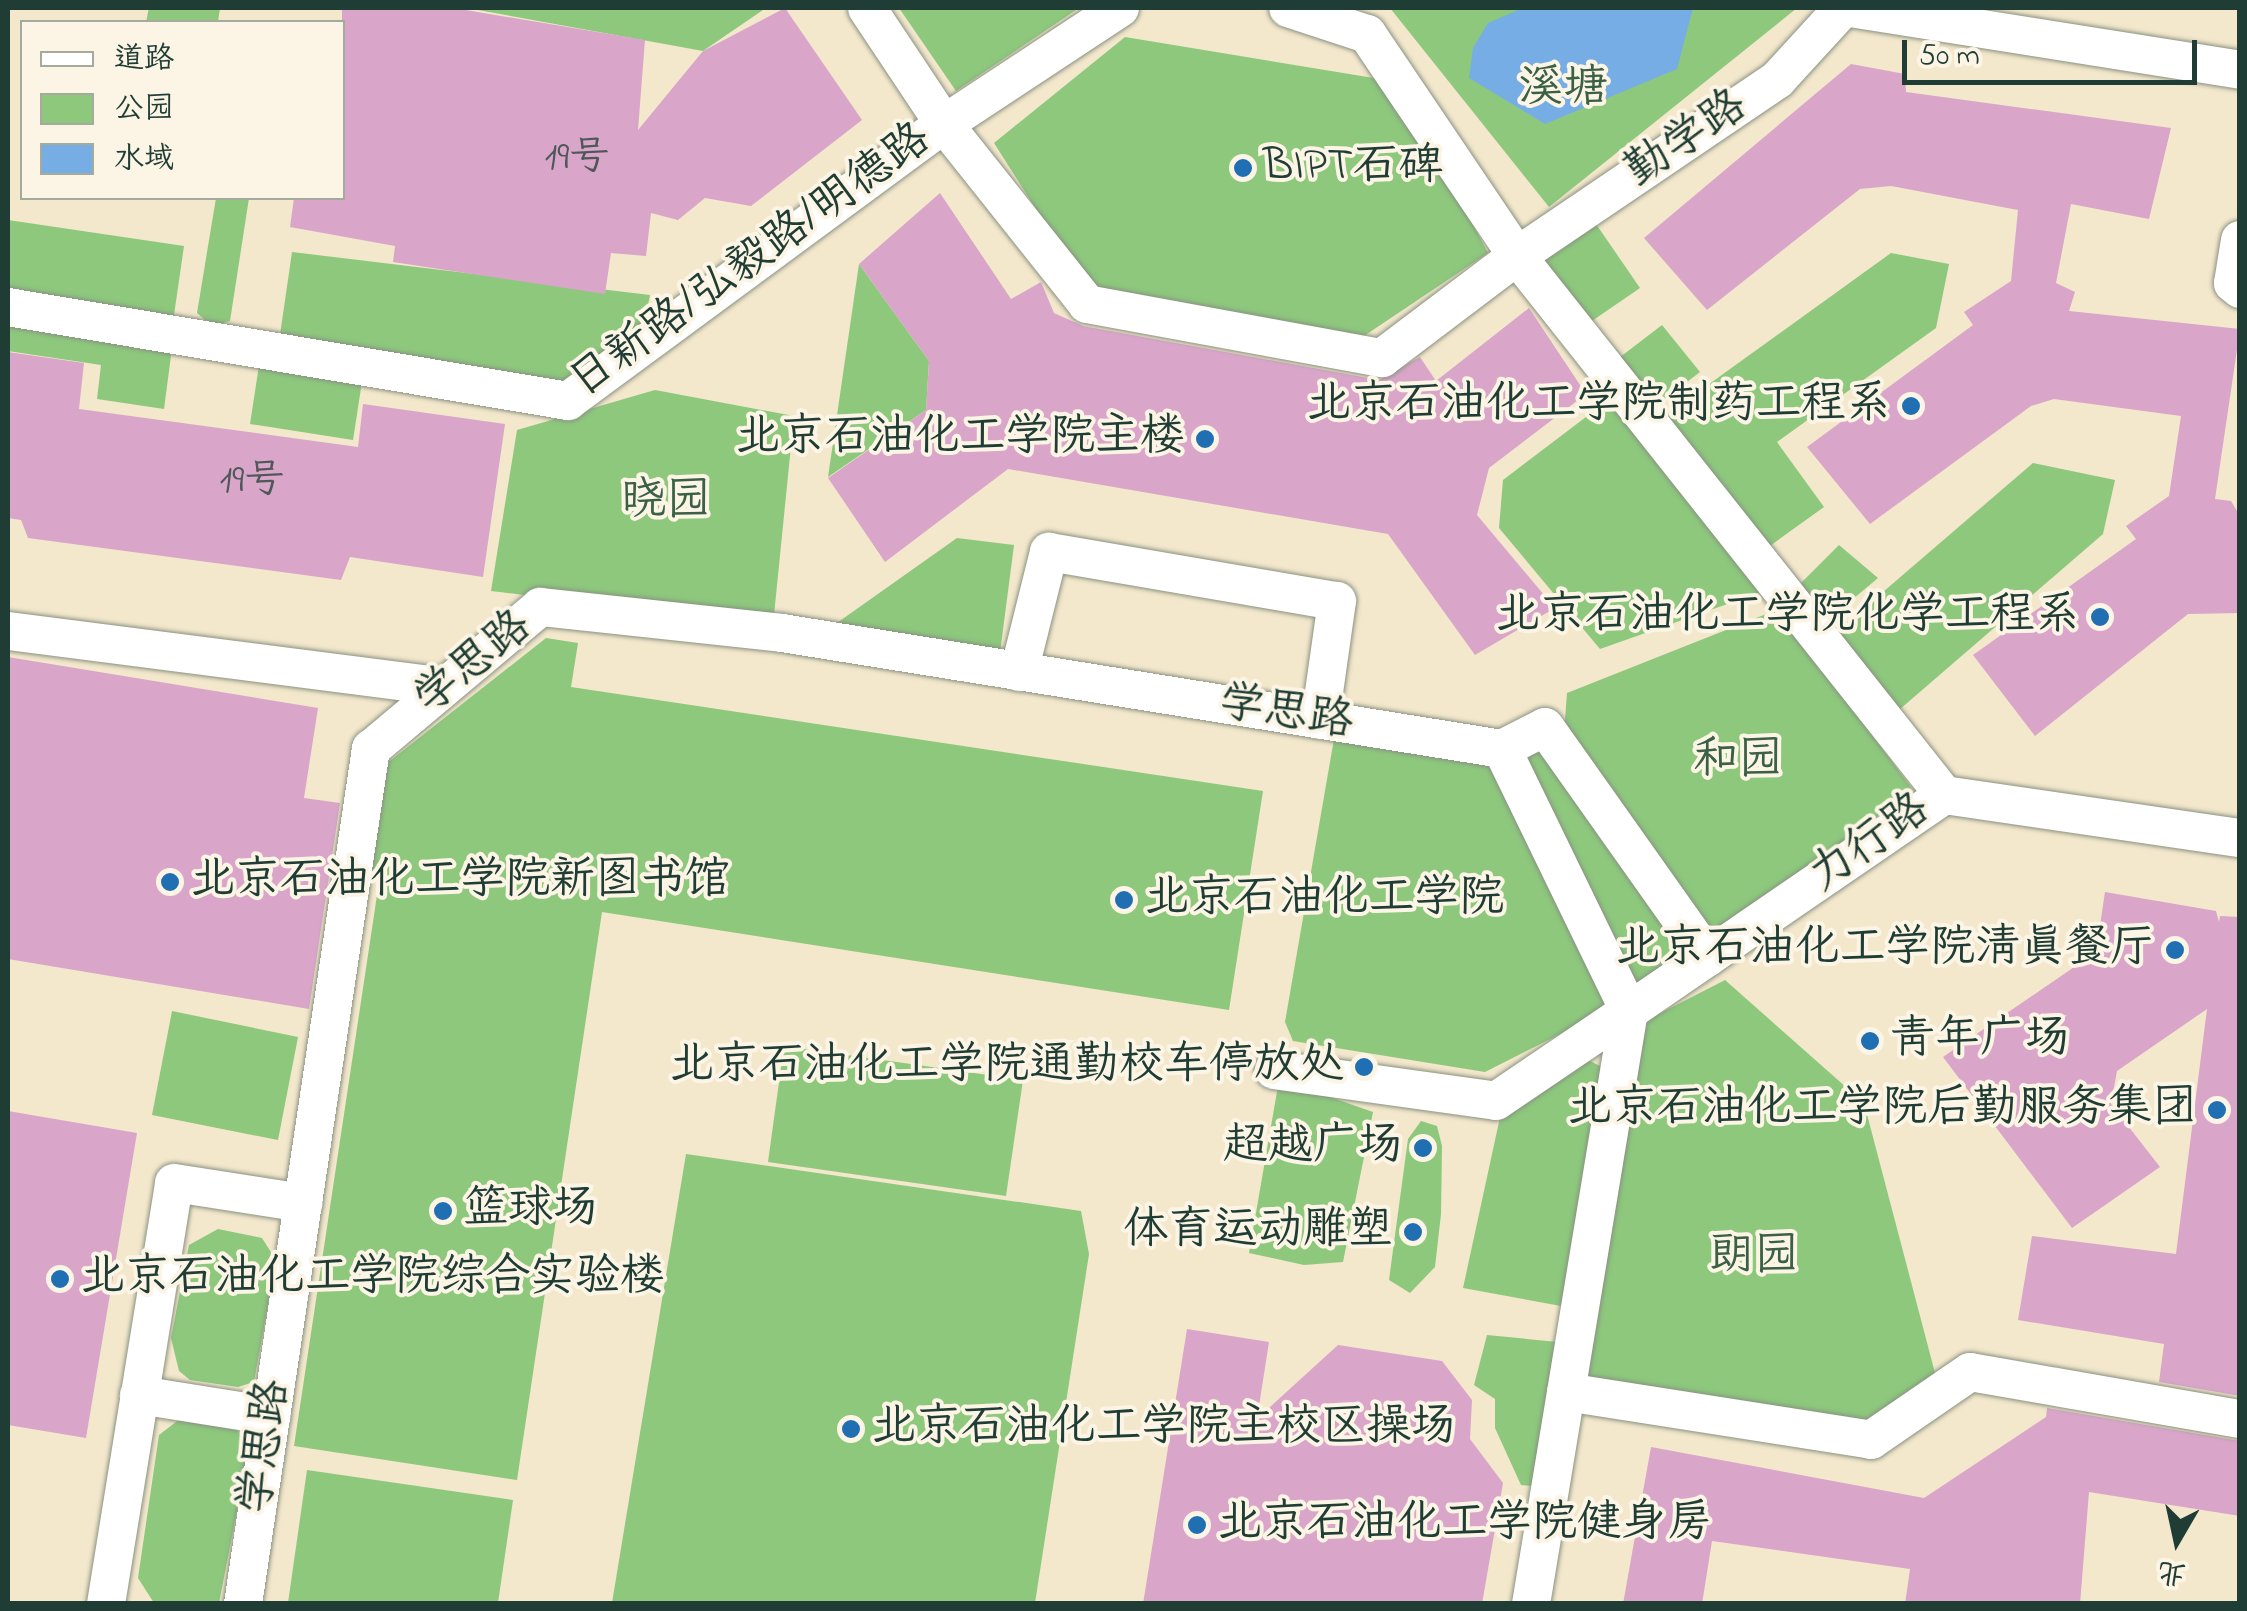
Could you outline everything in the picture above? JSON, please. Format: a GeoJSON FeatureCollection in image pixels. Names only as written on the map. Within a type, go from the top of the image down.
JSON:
{"type":"FeatureCollection","features":[{"type":"Feature","properties":{"kind":"street","name":"日新路/弘毅路/明德路"},"geometry":{"type":"LineString","coordinates":[[8,307],[568,401],[944,124],[867,8]]}},
{"type":"Feature","properties":{"kind":"street"},"geometry":{"type":"LineString","coordinates":[[944,124],[1120,8]]}},
{"type":"Feature","properties":{"kind":"street","name":"力行路"},"geometry":{"type":"LineString","coordinates":[[1274,1070],[1496,1101],[1944,795],[1517,256],[1368,34],[1288,8]]}},
{"type":"Feature","properties":{"kind":"street","name":"勤学路"},"geometry":{"type":"LineString","coordinates":[[944,124],[1087,304],[1382,358],[1517,256],[1778,79],[1846,8],[2240,70]]}},
{"type":"Feature","properties":{"kind":"street"},"geometry":{"type":"LineString","coordinates":[[2240,240],[2234,283],[2240,289]]}},
{"type":"Feature","properties":{"kind":"street"},"geometry":{"type":"LineString","coordinates":[[1020,672],[1049,552],[1337,601],[1320,720]]}},
{"type":"Feature","properties":{"kind":"street","name":"学思路"},"geometry":{"type":"LineString","coordinates":[[243,1604],[370,749],[540,607],[782,634],[1502,749]]}},
{"type":"Feature","properties":{"kind":"street"},"geometry":{"type":"LineString","coordinates":[[8,631],[442,687]]}},
{"type":"Feature","properties":{"kind":"street"},"geometry":{"type":"LineString","coordinates":[[1530,1604],[1629,1012],[1502,749],[1545,727],[1708,956]]}},
{"type":"Feature","properties":{"kind":"street"},"geometry":{"type":"LineString","coordinates":[[1944,795],[2240,838]]}},
{"type":"Feature","properties":{"kind":"street"},"geometry":{"type":"LineString","coordinates":[[106,1604],[174,1183],[303,1203]]}},
{"type":"Feature","properties":{"kind":"street"},"geometry":{"type":"LineString","coordinates":[[1566,1392],[1871,1440],[1970,1372],[2240,1419]]}},
{"type":"Feature","properties":{"kind":"street"},"geometry":{"type":"LineString","coordinates":[[139,1395],[271,1416]]}},
{"type":"Feature","properties":{"kind":"green space"},"geometry":{"type":"Polygon","coordinates":[[[149,8],[220,8],[218,20],[146,20],[149,8]]]}},
{"type":"Feature","properties":{"kind":"green space"},"geometry":{"type":"Polygon","coordinates":[[[467,8],[766,8],[703,51],[467,8]]]}},
{"type":"Feature","properties":{"kind":"green space"},"geometry":{"type":"Polygon","coordinates":[[[899,8],[1079,8],[956,91],[899,8]]]}},
{"type":"Feature","properties":{"kind":"green space","name":"溪塘"},"geometry":{"type":"Polygon","coordinates":[[[1390,8],[1797,8],[1549,207],[1390,8]]]}},
{"type":"Feature","properties":{"kind":"green space"},"geometry":{"type":"Polygon","coordinates":[[[1125,37],[1398,82],[1488,253],[1361,338],[1087,289],[994,143],[1125,37]]]}},
{"type":"Feature","properties":{"kind":"green space"},"geometry":{"type":"Polygon","coordinates":[[[216,200],[249,200],[230,321],[212,326],[197,313],[216,200]]]}},
{"type":"Feature","properties":{"kind":"green space"},"geometry":{"type":"Polygon","coordinates":[[[8,220],[184,246],[173,322],[8,297],[8,220]]]}},
{"type":"Feature","properties":{"kind":"green space"},"geometry":{"type":"Polygon","coordinates":[[[1596,224],[1640,288],[1589,323],[1545,260],[1596,224]]]}},
{"type":"Feature","properties":{"kind":"green space"},"geometry":{"type":"Polygon","coordinates":[[[292,252],[650,295],[643,330],[565,387],[280,335],[292,252]]]}},
{"type":"Feature","properties":{"kind":"green space"},"geometry":{"type":"Polygon","coordinates":[[[1891,253],[1949,264],[1936,328],[1777,442],[1824,507],[1760,553],[1662,418],[1891,253]]]}},
{"type":"Feature","properties":{"kind":"green space"},"geometry":{"type":"Polygon","coordinates":[[[859,264],[929,361],[926,410],[828,477],[859,264]]]}},
{"type":"Feature","properties":{"kind":"green space"},"geometry":{"type":"Polygon","coordinates":[[[8,324],[172,348],[164,409],[97,399],[101,365],[8,351],[8,324]]]}},
{"type":"Feature","properties":{"kind":"green space"},"geometry":{"type":"Polygon","coordinates":[[[1662,325],[1700,372],[1652,409],[1615,361],[1662,325]]]}},
{"type":"Feature","properties":{"kind":"green space"},"geometry":{"type":"Polygon","coordinates":[[[260,359],[363,375],[353,440],[250,424],[260,359]]]}},
{"type":"Feature","properties":{"kind":"green space","name":"晓园"},"geometry":{"type":"Polygon","coordinates":[[[655,390],[794,416],[773,625],[491,591],[517,430],[655,390]]]}},
{"type":"Feature","properties":{"kind":"green space"},"geometry":{"type":"Polygon","coordinates":[[[1611,398],[1767,590],[1600,649],[1499,528],[1503,480],[1611,398]]]}},
{"type":"Feature","properties":{"kind":"green space"},"geometry":{"type":"Polygon","coordinates":[[[2033,463],[2115,480],[2103,534],[1892,716],[1826,641],[2033,463]]]}},
{"type":"Feature","properties":{"kind":"green space"},"geometry":{"type":"Polygon","coordinates":[[[957,538],[1014,545],[1000,653],[827,630],[957,538]]]}},
{"type":"Feature","properties":{"kind":"green space"},"geometry":{"type":"Polygon","coordinates":[[[1839,545],[1878,578],[1822,625],[1792,592],[1839,545]]]}},
{"type":"Feature","properties":{"kind":"green space","name":"和园"},"geometry":{"type":"Polygon","coordinates":[[[1779,609],[1913,790],[1714,936],[1564,733],[1567,693],[1779,609]]]}},
{"type":"Feature","properties":{"kind":"green space","name":"篮球场"},"geometry":{"type":"Polygon","coordinates":[[[546,638],[578,643],[571,687],[1263,791],[1229,1010],[602,912],[517,1480],[294,1446],[379,882],[363,878],[381,768],[546,638]]]}},
{"type":"Feature","properties":{"kind":"green space"},"geometry":{"type":"Polygon","coordinates":[[[1545,727],[1708,957],[1629,1011],[1502,749],[1545,727]]]}},
{"type":"Feature","properties":{"kind":"green space"},"geometry":{"type":"Polygon","coordinates":[[[1334,739],[1489,766],[1612,1008],[1485,1072],[1293,1041],[1285,1022],[1334,739]]]}},
{"type":"Feature","properties":{"kind":"green space","name":"朗园"},"geometry":{"type":"Polygon","coordinates":[[[1725,980],[1864,1103],[1935,1373],[1868,1421],[1584,1380],[1643,1022],[1725,980]]]}},
{"type":"Feature","properties":{"kind":"green space"},"geometry":{"type":"Polygon","coordinates":[[[172,1011],[298,1037],[278,1140],[152,1115],[172,1011]]]}},
{"type":"Feature","properties":{"kind":"green space"},"geometry":{"type":"Polygon","coordinates":[[[784,1046],[1023,1080],[1006,1196],[768,1162],[784,1046]]]}},
{"type":"Feature","properties":{"kind":"green space"},"geometry":{"type":"Polygon","coordinates":[[[1582,1057],[1602,1067],[1572,1308],[1463,1288],[1502,1108],[1582,1057]]]}},
{"type":"Feature","properties":{"kind":"green space"},"geometry":{"type":"Polygon","coordinates":[[[1293,1084],[1373,1112],[1343,1262],[1304,1265],[1249,1253],[1278,1086],[1293,1084]]]}},
{"type":"Feature","properties":{"kind":"green space"},"geometry":{"type":"Polygon","coordinates":[[[1421,1121],[1437,1126],[1442,1146],[1441,1214],[1435,1267],[1410,1293],[1389,1280],[1408,1139],[1421,1121]]]}},
{"type":"Feature","properties":{"kind":"green space","name":"北京石油化工学院主校区操场"},"geometry":{"type":"Polygon","coordinates":[[[686,1154],[1081,1211],[1089,1254],[1035,1603],[612,1603],[686,1154]]]}},
{"type":"Feature","properties":{"kind":"green space"},"geometry":{"type":"Polygon","coordinates":[[[218,1229],[262,1238],[276,1260],[254,1382],[238,1387],[190,1380],[179,1371],[171,1338],[189,1245],[218,1229]]]}},
{"type":"Feature","properties":{"kind":"green space"},"geometry":{"type":"Polygon","coordinates":[[[1487,1335],[1568,1343],[1545,1487],[1521,1485],[1495,1428],[1495,1399],[1474,1385],[1487,1335]]]}},
{"type":"Feature","properties":{"kind":"green space"},"geometry":{"type":"Polygon","coordinates":[[[185,1415],[231,1420],[249,1449],[219,1603],[154,1603],[138,1578],[159,1435],[185,1415]]]}},
{"type":"Feature","properties":{"kind":"green space"},"geometry":{"type":"Polygon","coordinates":[[[307,1470],[513,1500],[498,1603],[288,1603],[307,1470]]]}},
{"type":"Feature","properties":{"kind":"water"},"geometry":{"type":"Polygon","coordinates":[[[1523,8],[1693,8],[1677,69],[1545,124],[1469,78],[1473,48],[1488,23],[1523,8]]]}},
{"type":"Feature","properties":{"kind":"building"},"geometry":{"type":"Polygon","coordinates":[[[342,8],[454,8],[645,40],[638,130],[703,51],[785,8],[862,120],[751,206],[705,198],[678,220],[651,213],[646,256],[611,253],[605,294],[393,262],[395,246],[290,227],[294,200],[345,200],[342,8]]]}},
{"type":"Feature","properties":{"kind":"building"},"geometry":{"type":"Polygon","coordinates":[[[1851,64],[1905,74],[1906,92],[2171,128],[2149,219],[2071,204],[2056,283],[2075,292],[2069,311],[2240,329],[2215,499],[2231,501],[2240,516],[2240,613],[2188,614],[2035,736],[1973,655],[2136,539],[2126,526],[2169,496],[2181,416],[2054,399],[2031,406],[1870,524],[1807,447],[1973,325],[1964,312],[2011,281],[2018,210],[1891,186],[1860,189],[1707,310],[1644,238],[1851,64]]]}},
{"type":"Feature","properties":{"kind":"building","name":"北京石油化工学院主楼"},"geometry":{"type":"Polygon","coordinates":[[[940,193],[1011,299],[1041,282],[1054,313],[1083,326],[1379,380],[1420,357],[1436,381],[1529,308],[1586,394],[1489,468],[1477,515],[1555,608],[1475,655],[1388,534],[1008,469],[885,562],[828,478],[926,410],[929,361],[859,264],[940,193]]]}},
{"type":"Feature","properties":{"kind":"building"},"geometry":{"type":"Polygon","coordinates":[[[8,352],[84,363],[79,409],[358,447],[363,404],[505,424],[483,577],[350,557],[341,580],[28,538],[21,520],[8,518],[8,352]]]}},
{"type":"Feature","properties":{"kind":"building","name":"北京石油化工学院新图书馆"},"geometry":{"type":"Polygon","coordinates":[[[8,657],[318,708],[304,798],[340,803],[309,1009],[8,959],[8,657]]]}},
{"type":"Feature","properties":{"kind":"building"},"geometry":{"type":"Polygon","coordinates":[[[2105,892],[2216,911],[2219,922],[2220,916],[2240,917],[2240,1396],[2159,1382],[2164,1344],[2018,1320],[2032,1236],[2176,1254],[2207,1009],[2117,1071],[2111,1104],[2160,1167],[2072,1228],[1943,1057],[2096,952],[2105,892]]]}},
{"type":"Feature","properties":{"kind":"building","name":"北京石油化工学院综合实验楼"},"geometry":{"type":"Polygon","coordinates":[[[8,1111],[137,1133],[86,1438],[8,1425],[8,1111]]]}},
{"type":"Feature","properties":{"kind":"building"},"geometry":{"type":"Polygon","coordinates":[[[1187,1329],[1269,1342],[1257,1419],[1338,1345],[1442,1361],[1472,1400],[1470,1439],[1503,1483],[1482,1604],[1143,1604],[1187,1329]]]}},
{"type":"Feature","properties":{"kind":"building"},"geometry":{"type":"Polygon","coordinates":[[[2047,1408],[2240,1441],[2240,1516],[2089,1492],[2080,1604],[1905,1604],[1910,1569],[1712,1541],[1702,1604],[1623,1604],[1651,1447],[1924,1498],[2046,1417],[2047,1408]]]}},
{"type":"Feature","properties":{"kind":"place","name":"BIPT石碑"},"geometry":{"type":"Point","coordinates":[1243,168]}},
{"type":"Feature","properties":{"kind":"place","name":"北京石油化工学院制药工程系"},"geometry":{"type":"Point","coordinates":[1911,406]}},
{"type":"Feature","properties":{"kind":"place","name":"北京石油化工学院主楼"},"geometry":{"type":"Point","coordinates":[1205,439]}},
{"type":"Feature","properties":{"kind":"place","name":"北京石油化工学院化学工程系"},"geometry":{"type":"Point","coordinates":[2100,617]}},
{"type":"Feature","properties":{"kind":"place","name":"北京石油化工学院新图书馆"},"geometry":{"type":"Point","coordinates":[170,882]}},
{"type":"Feature","properties":{"kind":"place","name":"北京石油化工学院"},"geometry":{"type":"Point","coordinates":[1124,900]}},
{"type":"Feature","properties":{"kind":"place","name":"北京石油化工学院清真餐厅"},"geometry":{"type":"Point","coordinates":[2175,950]}},
{"type":"Feature","properties":{"kind":"place","name":"青年广场"},"geometry":{"type":"Point","coordinates":[1870,1041]}},
{"type":"Feature","properties":{"kind":"place","name":"北京石油化工学院通勤校车停放处"},"geometry":{"type":"Point","coordinates":[1364,1067]}},
{"type":"Feature","properties":{"kind":"place","name":"北京石油化工学院后勤服务集团"},"geometry":{"type":"Point","coordinates":[2217,1110]}},
{"type":"Feature","properties":{"kind":"place","name":"超越广场"},"geometry":{"type":"Point","coordinates":[1423,1148]}},
{"type":"Feature","properties":{"kind":"place","name":"篮球场"},"geometry":{"type":"Point","coordinates":[443,1211]}},
{"type":"Feature","properties":{"kind":"place","name":"体育运动雕塑"},"geometry":{"type":"Point","coordinates":[1413,1232]}},
{"type":"Feature","properties":{"kind":"place","name":"北京石油化工学院综合实验楼"},"geometry":{"type":"Point","coordinates":[60,1279]}},
{"type":"Feature","properties":{"kind":"place","name":"北京石油化工学院主校区操场"},"geometry":{"type":"Point","coordinates":[851,1429]}},
{"type":"Feature","properties":{"kind":"place","name":"北京石油化工学院健身房"},"geometry":{"type":"Point","coordinates":[1197,1525]}}]}
